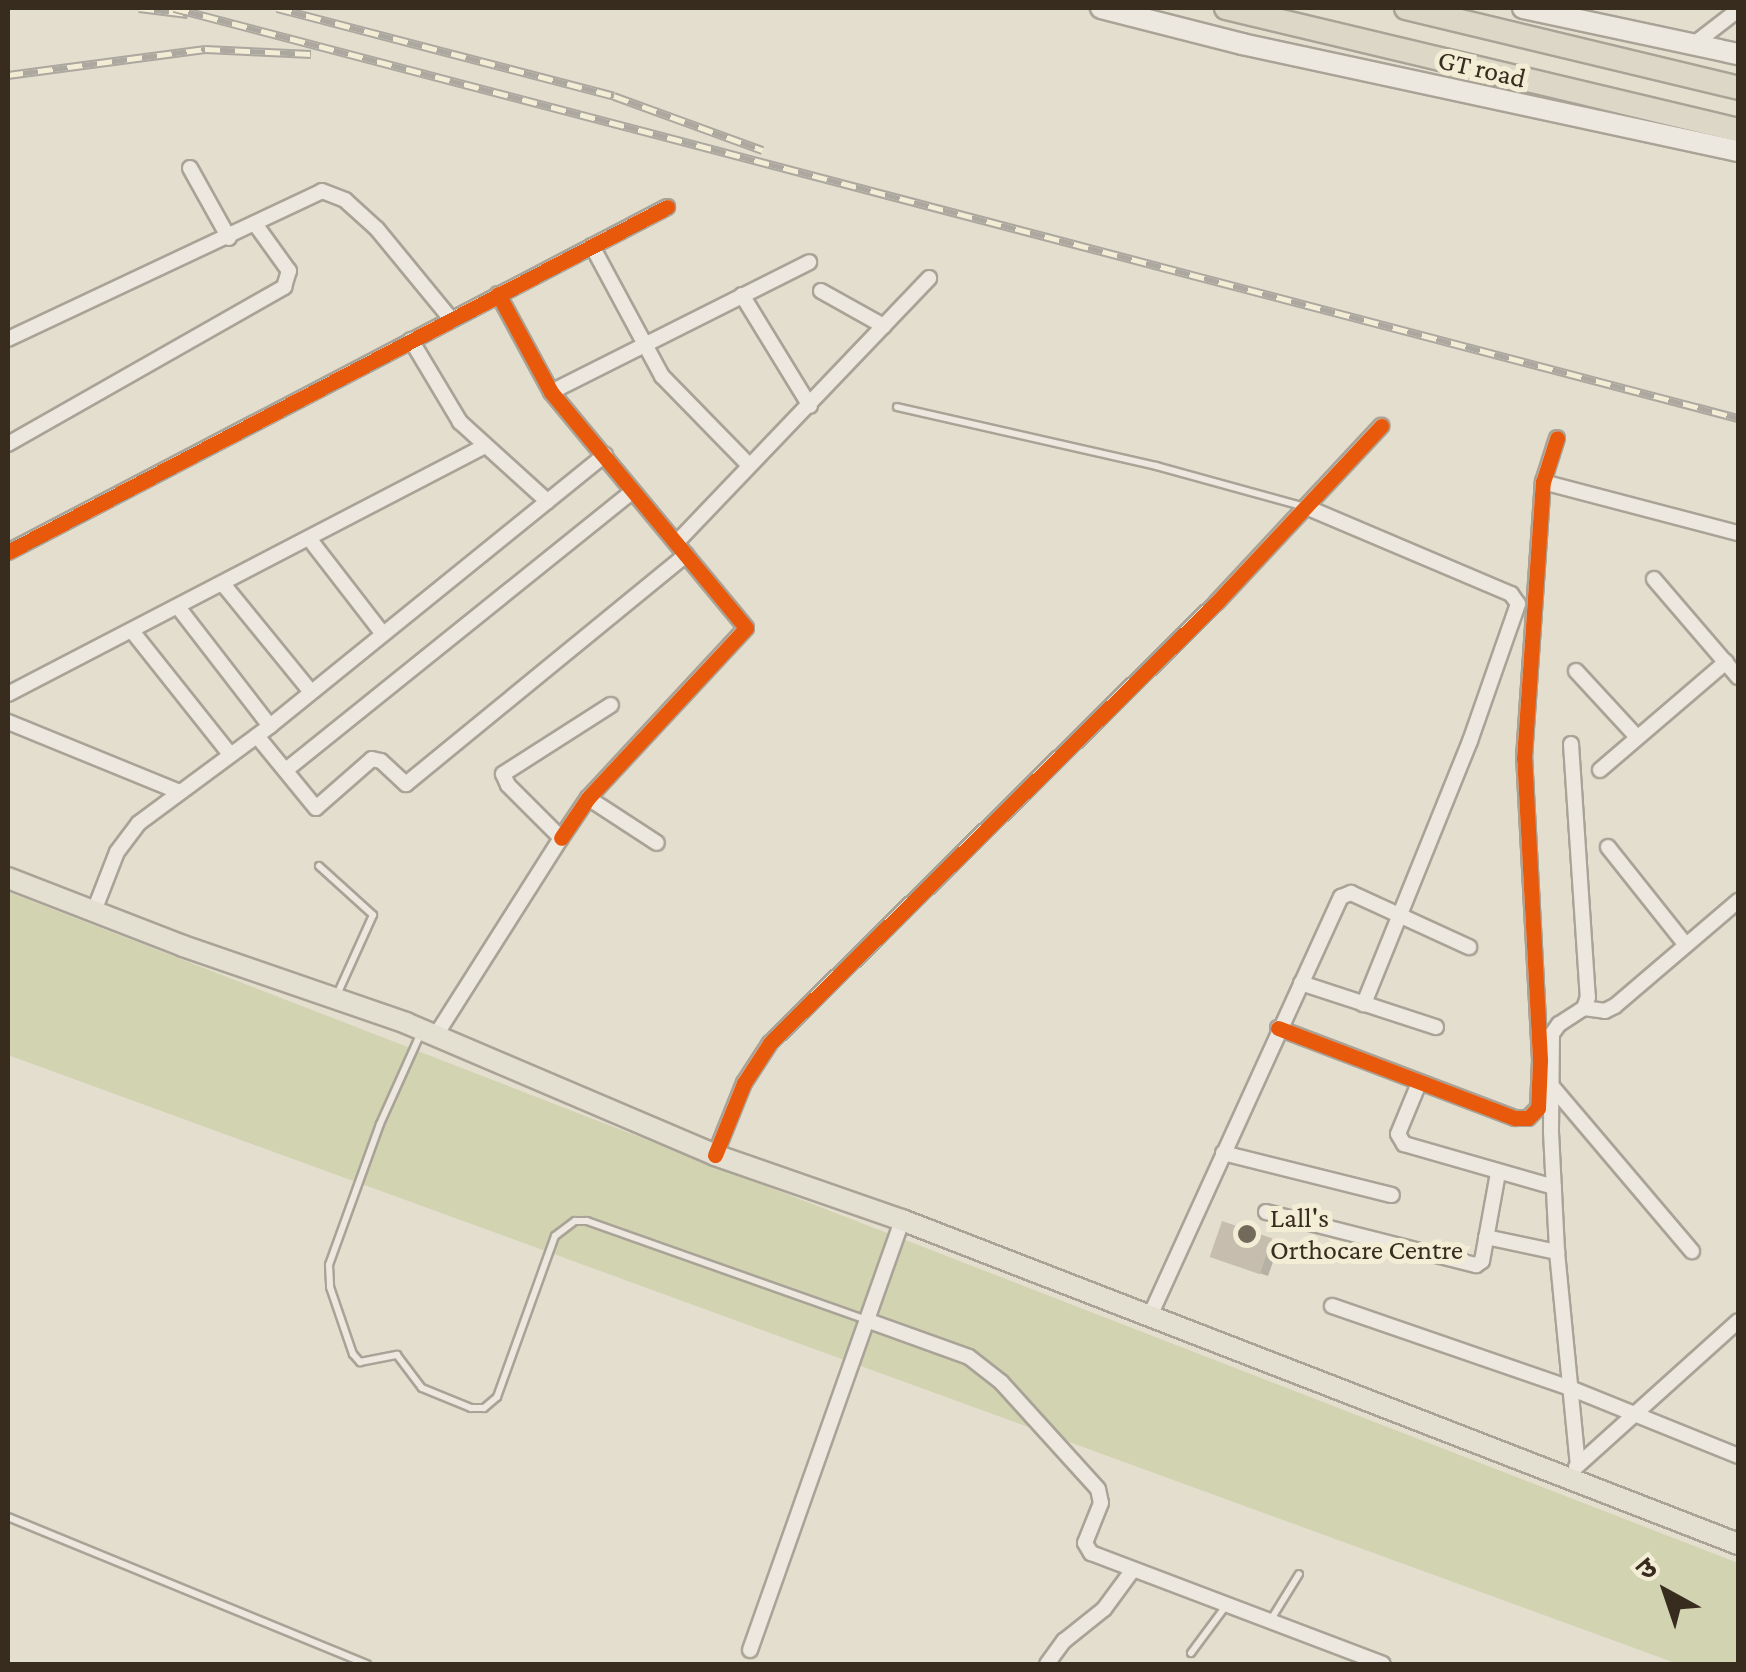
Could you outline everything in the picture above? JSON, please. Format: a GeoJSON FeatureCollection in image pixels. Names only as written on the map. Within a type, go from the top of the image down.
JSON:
{"type":"FeatureCollection","features":[{"type":"Feature","properties":{"kind":"highway","name":"GT road"},"geometry":{"type":"LineString","coordinates":[[1226,8],[1738,130]]}},
{"type":"Feature","properties":{"kind":"highway","name":"GT road"},"geometry":{"type":"LineString","coordinates":[[1406,8],[1738,88]]}},
{"type":"Feature","properties":{"kind":"main road"},"geometry":{"type":"LineString","coordinates":[[1101,8],[1242,44],[1738,151]]}},
{"type":"Feature","properties":{"kind":"main road"},"geometry":{"type":"LineString","coordinates":[[1523,8],[1568,13],[1738,54]]}},
{"type":"Feature","properties":{"kind":"main road"},"geometry":{"type":"LineString","coordinates":[[8,878],[430,1032],[714,1155],[902,1220],[1149,1318],[1572,1472],[1736,1540]]}},
{"type":"Feature","properties":{"kind":"street"},"geometry":{"type":"LineString","coordinates":[[1694,44],[1738,10]]}},
{"type":"Feature","properties":{"kind":"street"},"geometry":{"type":"LineString","coordinates":[[190,168],[229,238]]}},
{"type":"Feature","properties":{"kind":"street"},"geometry":{"type":"LineString","coordinates":[[8,338],[229,238],[302,198],[333,192],[377,228],[450,319]]}},
{"type":"Feature","properties":{"kind":"street"},"geometry":{"type":"LineString","coordinates":[[8,552],[667,207]]}},
{"type":"Feature","properties":{"kind":"street"},"geometry":{"type":"LineString","coordinates":[[8,444],[284,287],[289,271],[256,225]]}},
{"type":"Feature","properties":{"kind":"street"},"geometry":{"type":"LineString","coordinates":[[592,246],[642,344],[674,393],[749,466]]}},
{"type":"Feature","properties":{"kind":"street"},"geometry":{"type":"LineString","coordinates":[[551,392],[809,262]]}},
{"type":"Feature","properties":{"kind":"street"},"geometry":{"type":"LineString","coordinates":[[677,542],[929,278]]}},
{"type":"Feature","properties":{"kind":"street"},"geometry":{"type":"LineString","coordinates":[[821,292],[884,326]]}},
{"type":"Feature","properties":{"kind":"street"},"geometry":{"type":"LineString","coordinates":[[430,1032],[588,798],[744,633],[745,623],[551,392],[498,294]]}},
{"type":"Feature","properties":{"kind":"street"},"geometry":{"type":"LineString","coordinates":[[742,295],[810,406]]}},
{"type":"Feature","properties":{"kind":"street"},"geometry":{"type":"LineString","coordinates":[[411,340],[460,422],[548,501]]}},
{"type":"Feature","properties":{"kind":"street"},"geometry":{"type":"LineString","coordinates":[[714,1155],[744,1082],[770,1043],[1217,602],[1381,426]]}},
{"type":"Feature","properties":{"kind":"street"},"geometry":{"type":"LineString","coordinates":[[1278,1028],[1515,1118],[1528,1118],[1538,1108],[1540,1060],[1524,758],[1543,482],[1557,438]]}},
{"type":"Feature","properties":{"kind":"street"},"geometry":{"type":"LineString","coordinates":[[8,694],[311,540],[485,446]]}},
{"type":"Feature","properties":{"kind":"street"},"geometry":{"type":"LineString","coordinates":[[94,912],[124,840],[177,791],[270,726],[605,455]]}},
{"type":"Feature","properties":{"kind":"street"},"geometry":{"type":"LineString","coordinates":[[1543,482],[1738,533]]}},
{"type":"Feature","properties":{"kind":"street"},"geometry":{"type":"LineString","coordinates":[[286,770],[633,491]]}},
{"type":"Feature","properties":{"kind":"street"},"geometry":{"type":"LineString","coordinates":[[1306,507],[1512,594],[1518,604],[1470,742],[1364,1004]]}},
{"type":"Feature","properties":{"kind":"street"},"geometry":{"type":"LineString","coordinates":[[311,540],[382,632]]}},
{"type":"Feature","properties":{"kind":"street"},"geometry":{"type":"LineString","coordinates":[[257,736],[316,808],[372,760],[381,761],[406,784],[686,555]]}},
{"type":"Feature","properties":{"kind":"street"},"geometry":{"type":"LineString","coordinates":[[1654,578],[1738,677]]}},
{"type":"Feature","properties":{"kind":"street"},"geometry":{"type":"LineString","coordinates":[[223,584],[310,692]]}},
{"type":"Feature","properties":{"kind":"street"},"geometry":{"type":"LineString","coordinates":[[178,607],[270,726]]}},
{"type":"Feature","properties":{"kind":"street"},"geometry":{"type":"LineString","coordinates":[[132,631],[230,754]]}},
{"type":"Feature","properties":{"kind":"street"},"geometry":{"type":"LineString","coordinates":[[1600,770],[1726,662]]}},
{"type":"Feature","properties":{"kind":"street"},"geometry":{"type":"LineString","coordinates":[[1576,671],[1636,736]]}},
{"type":"Feature","properties":{"kind":"street"},"geometry":{"type":"LineString","coordinates":[[561,838],[508,785],[504,774],[611,705]]}},
{"type":"Feature","properties":{"kind":"street"},"geometry":{"type":"LineString","coordinates":[[8,722],[177,791]]}},
{"type":"Feature","properties":{"kind":"street"},"geometry":{"type":"LineString","coordinates":[[1571,744],[1588,987],[1584,1008]]}},
{"type":"Feature","properties":{"kind":"street"},"geometry":{"type":"LineString","coordinates":[[588,798],[656,843]]}},
{"type":"Feature","properties":{"kind":"street"},"geometry":{"type":"LineString","coordinates":[[1608,847],[1686,945]]}},
{"type":"Feature","properties":{"kind":"street"},"geometry":{"type":"LineString","coordinates":[[1149,1318],[1278,1028],[1344,895],[1351,893],[1469,947]]}},
{"type":"Feature","properties":{"kind":"street"},"geometry":{"type":"LineString","coordinates":[[1572,1472],[1570,1388],[1554,1187],[1554,1030],[1584,1008],[1610,1010],[1738,901]]}},
{"type":"Feature","properties":{"kind":"street"},"geometry":{"type":"LineString","coordinates":[[1301,984],[1436,1027]]}},
{"type":"Feature","properties":{"kind":"street"},"geometry":{"type":"LineString","coordinates":[[1419,1082],[1398,1134],[1400,1141],[1554,1187]]}},
{"type":"Feature","properties":{"kind":"street"},"geometry":{"type":"LineString","coordinates":[[1551,1085],[1692,1251]]}},
{"type":"Feature","properties":{"kind":"street"},"geometry":{"type":"LineString","coordinates":[[1223,1154],[1392,1195]]}},
{"type":"Feature","properties":{"kind":"street"},"geometry":{"type":"LineString","coordinates":[[1266,1212],[1471,1265],[1482,1261],[1498,1172]]}},
{"type":"Feature","properties":{"kind":"street"},"geometry":{"type":"LineString","coordinates":[[750,1650],[902,1220]]}},
{"type":"Feature","properties":{"kind":"street"},"geometry":{"type":"LineString","coordinates":[[1486,1237],[1557,1252]]}},
{"type":"Feature","properties":{"kind":"street"},"geometry":{"type":"LineString","coordinates":[[1332,1306],[1570,1388],[1738,1456]]}},
{"type":"Feature","properties":{"kind":"street"},"geometry":{"type":"LineString","coordinates":[[869,1320],[969,1358],[991,1372],[1098,1489],[1102,1503],[1086,1537],[1087,1548],[1132,1571],[1383,1664]]}},
{"type":"Feature","properties":{"kind":"street"},"geometry":{"type":"LineString","coordinates":[[1572,1472],[1738,1320]]}},
{"type":"Feature","properties":{"kind":"street"},"geometry":{"type":"LineString","coordinates":[[1047,1664],[1064,1641],[1104,1609],[1132,1571]]}},
{"type":"Feature","properties":{"kind":"lane"},"geometry":{"type":"LineString","coordinates":[[896,407],[1156,466],[1306,507]]}},
{"type":"Feature","properties":{"kind":"lane"},"geometry":{"type":"LineString","coordinates":[[319,866],[374,915],[336,998]]}},
{"type":"Feature","properties":{"kind":"lane"},"geometry":{"type":"LineString","coordinates":[[430,1032],[380,1124],[329,1265],[330,1287],[353,1354],[360,1362],[397,1354],[422,1388],[471,1408],[484,1408],[497,1397],[555,1236],[575,1222],[587,1222],[869,1320]]}},
{"type":"Feature","properties":{"kind":"lane"},"geometry":{"type":"LineString","coordinates":[[8,1517],[367,1664]]}},
{"type":"Feature","properties":{"kind":"lane"},"geometry":{"type":"LineString","coordinates":[[1269,1622],[1299,1574]]}},
{"type":"Feature","properties":{"kind":"lane"},"geometry":{"type":"LineString","coordinates":[[1191,1654],[1225,1607]]}},
{"type":"Feature","properties":{"kind":"green space"},"geometry":{"type":"Polygon","coordinates":[[[8,892],[1738,1563],[1738,1664],[1678,1664],[8,1055],[8,892]]]}},
{"type":"Feature","properties":{"kind":"building"},"geometry":{"type":"Polygon","coordinates":[[[1222,1221],[1272,1238],[1260,1274],[1210,1257],[1222,1221]]]}},
{"type":"Feature","properties":{"kind":"railway"},"geometry":{"type":"LineString","coordinates":[[139,8],[188,14]]}},
{"type":"Feature","properties":{"kind":"railway"},"geometry":{"type":"LineString","coordinates":[[174,8],[1738,418]]}},
{"type":"Feature","properties":{"kind":"railway"},"geometry":{"type":"LineString","coordinates":[[277,8],[614,96],[762,150]]}},
{"type":"Feature","properties":{"kind":"railway"},"geometry":{"type":"LineString","coordinates":[[8,75],[205,49],[311,54]]}},
{"type":"Feature","properties":{"kind":"cycle path"},"geometry":{"type":"LineString","coordinates":[[8,552],[667,207]]}},
{"type":"Feature","properties":{"kind":"cycle path"},"geometry":{"type":"LineString","coordinates":[[498,294],[551,392],[746,628],[588,798],[561,838]]}},
{"type":"Feature","properties":{"kind":"cycle path"},"geometry":{"type":"LineString","coordinates":[[715,1155],[744,1083],[770,1043],[1217,602],[1381,426]]}},
{"type":"Feature","properties":{"kind":"cycle path"},"geometry":{"type":"LineString","coordinates":[[1278,1028],[1515,1118],[1528,1118],[1538,1108],[1540,1060],[1524,758],[1543,482],[1557,438]]}},
{"type":"Feature","properties":{"kind":"place","name":"Lall's Orthocare Centre"},"geometry":{"type":"Point","coordinates":[1247,1234]}}]}
